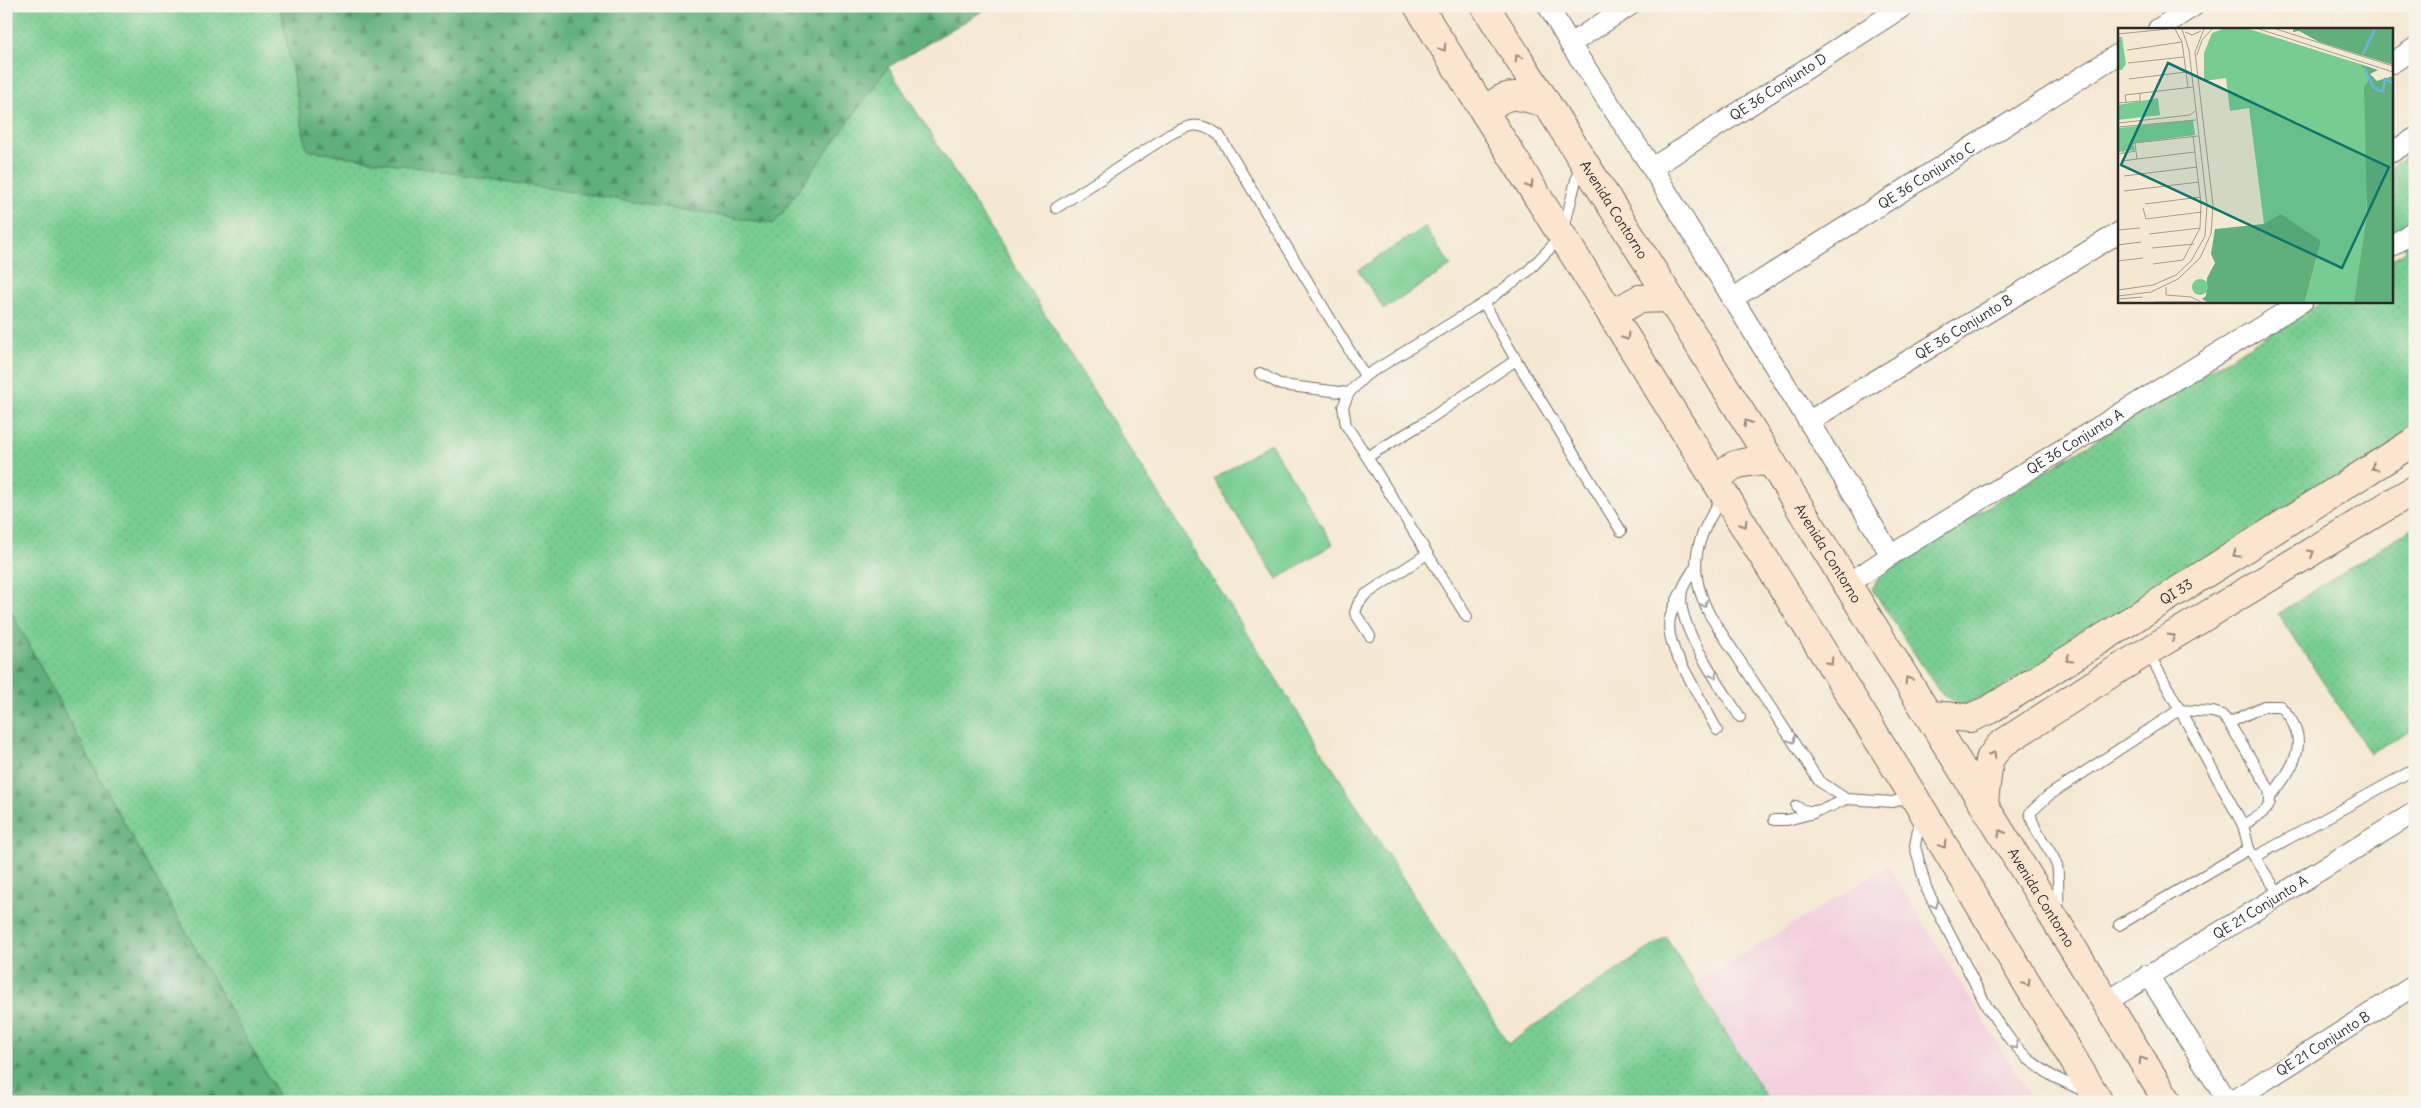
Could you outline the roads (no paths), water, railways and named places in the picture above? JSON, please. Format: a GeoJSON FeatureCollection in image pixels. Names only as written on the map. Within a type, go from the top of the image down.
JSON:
{"type":"FeatureCollection","features":[{"type":"Feature","properties":{"kind":"main road"},"geometry":{"type":"LineString","coordinates":[[1418,6],[1722,488],[1917,802],[2097,1098]]}},
{"type":"Feature","properties":{"kind":"main road","name":"Avenida Contorno"},"geometry":{"type":"LineString","coordinates":[[1485,6],[1930,715],[2168,1102]]}},
{"type":"Feature","properties":{"kind":"main road"},"geometry":{"type":"LineString","coordinates":[[1485,113],[1493,104],[1511,95],[1546,103]]}},
{"type":"Feature","properties":{"kind":"main road"},"geometry":{"type":"LineString","coordinates":[[1612,314],[1639,299],[1670,298]]}},
{"type":"Feature","properties":{"kind":"main road","name":"QI 33"},"geometry":{"type":"LineString","coordinates":[[1930,715],[1958,719],[1978,716],[2415,441]]}},
{"type":"Feature","properties":{"kind":"main road"},"geometry":{"type":"LineString","coordinates":[[1722,488],[1730,467],[1752,461],[1771,462]]}},
{"type":"Feature","properties":{"kind":"main road"},"geometry":{"type":"LineString","coordinates":[[1984,802],[1989,760],[1994,751],[2009,739],[2110,674],[2415,489]]}},
{"type":"Feature","properties":{"kind":"main road"},"geometry":{"type":"LineString","coordinates":[[2093,645],[2110,674]]}},
{"type":"Feature","properties":{"kind":"street"},"geometry":{"type":"LineString","coordinates":[[1548,6],[1570,44],[1652,168],[1891,555]]}},
{"type":"Feature","properties":{"kind":"street"},"geometry":{"type":"LineString","coordinates":[[1570,44],[1629,6]]}},
{"type":"Feature","properties":{"kind":"street","name":"QE 36 Conjunto D"},"geometry":{"type":"LineString","coordinates":[[1652,168],[1904,6]]}},
{"type":"Feature","properties":{"kind":"street"},"geometry":{"type":"LineString","coordinates":[[2160,28],[2194,6]]}},
{"type":"Feature","properties":{"kind":"street"},"geometry":{"type":"LineString","coordinates":[[2394,62],[2415,48]]}},
{"type":"Feature","properties":{"kind":"street","name":"QE 36 Conjunto C"},"geometry":{"type":"LineString","coordinates":[[1732,299],[2118,54]]}},
{"type":"Feature","properties":{"kind":"street"},"geometry":{"type":"LineString","coordinates":[[2394,151],[2415,138]]}},
{"type":"Feature","properties":{"kind":"street"},"geometry":{"type":"LineString","coordinates":[[2394,245],[2415,230]]}},
{"type":"Feature","properties":{"kind":"street","name":"QE 36 Conjunto B"},"geometry":{"type":"LineString","coordinates":[[1808,422],[2118,233]]}},
{"type":"Feature","properties":{"kind":"street","name":"QE 36 Conjunto A"},"geometry":{"type":"LineString","coordinates":[[1848,584],[1891,555],[2300,302]]}},
{"type":"Feature","properties":{"kind":"street","name":"QE 21 Conjunto A"},"geometry":{"type":"LineString","coordinates":[[2106,1002],[2415,812]]}},
{"type":"Feature","properties":{"kind":"street"},"geometry":{"type":"LineString","coordinates":[[2148,975],[2230,1102]]}},
{"type":"Feature","properties":{"kind":"street","name":"QE 21 Conjunto B"},"geometry":{"type":"LineString","coordinates":[[2230,1102],[2415,985]]}},
{"type":"Feature","properties":{"kind":"lane"},"geometry":{"type":"LineString","coordinates":[[1056,208],[1169,135],[1182,128],[1196,124],[1207,126],[1219,136],[1365,376]]}},
{"type":"Feature","properties":{"kind":"lane"},"geometry":{"type":"LineString","coordinates":[[1467,617],[1346,424],[1343,407],[1348,393],[1365,376],[1484,303],[1527,272],[1562,236],[1582,158]]}},
{"type":"Feature","properties":{"kind":"lane"},"geometry":{"type":"LineString","coordinates":[[1484,303],[1516,360],[1621,531]]}},
{"type":"Feature","properties":{"kind":"lane"},"geometry":{"type":"LineString","coordinates":[[1366,457],[1422,424],[1516,360]]}},
{"type":"Feature","properties":{"kind":"lane"},"geometry":{"type":"LineString","coordinates":[[1260,374],[1281,385],[1348,393]]}},
{"type":"Feature","properties":{"kind":"lane"},"geometry":{"type":"LineString","coordinates":[[1717,730],[1670,639],[1668,626],[1670,612],[1695,567],[1708,518],[1722,488]]}},
{"type":"Feature","properties":{"kind":"lane"},"geometry":{"type":"LineString","coordinates":[[1370,636],[1355,613],[1358,604],[1365,595],[1427,554]]}},
{"type":"Feature","properties":{"kind":"lane"},"geometry":{"type":"LineString","coordinates":[[1695,567],[1697,589],[1722,636],[1761,692],[1811,770],[1828,789],[1846,799],[1917,802],[1915,846],[1926,888],[1987,1007],[2011,1041],[2028,1059],[2052,1076],[2097,1098]]}},
{"type":"Feature","properties":{"kind":"lane"},"geometry":{"type":"LineString","coordinates":[[1682,592],[1685,618],[1690,636],[1740,717]]}},
{"type":"Feature","properties":{"kind":"lane"},"geometry":{"type":"LineString","coordinates":[[2148,651],[2243,825],[2252,853],[2279,894]]}},
{"type":"Feature","properties":{"kind":"lane"},"geometry":{"type":"LineString","coordinates":[[2229,722],[2264,706],[2280,706],[2291,716],[2299,746],[2291,771],[2271,796]]}},
{"type":"Feature","properties":{"kind":"lane"},"geometry":{"type":"LineString","coordinates":[[2069,941],[2062,929],[2058,910],[2056,884],[2058,867],[2039,837],[2030,813],[2048,796],[2180,710],[2213,712],[2222,715],[2229,722],[2268,786],[2271,796],[2270,804],[2265,812],[2243,825]]}},
{"type":"Feature","properties":{"kind":"lane"},"geometry":{"type":"LineString","coordinates":[[2119,925],[2415,768]]}},
{"type":"Feature","properties":{"kind":"lane"},"geometry":{"type":"LineString","coordinates":[[1774,820],[1798,818],[1846,799]]}},
{"type":"Feature","properties":{"kind":"lane"},"geometry":{"type":"LineString","coordinates":[[1796,806],[1805,811],[1818,811]]}}]}
